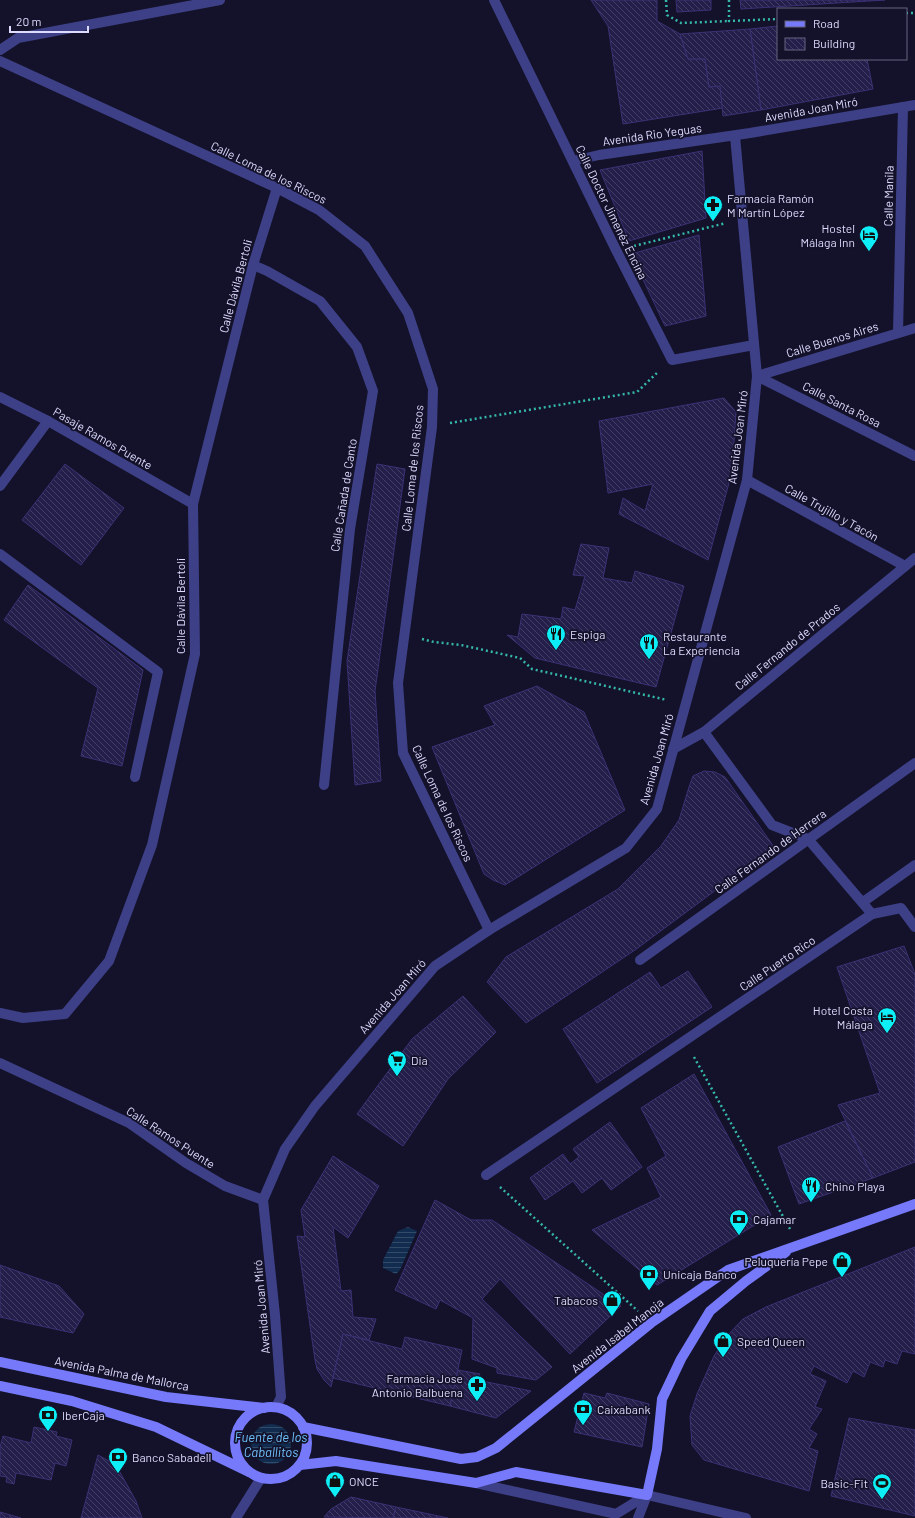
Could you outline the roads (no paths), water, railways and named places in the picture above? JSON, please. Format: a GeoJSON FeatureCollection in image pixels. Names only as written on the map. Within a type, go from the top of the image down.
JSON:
{"type":"FeatureCollection","features":[{"type":"Feature","properties":{"kind":"main road","name":"Avenida Isabel Manoja"},"geometry":{"type":"LineString","coordinates":[[303,1427],[461,1459],[477,1457],[496,1448],[651,1322],[728,1270],[798,1244],[915,1204]]}},
{"type":"Feature","properties":{"kind":"main road","name":"Avenida Isabel Manoja"},"geometry":{"type":"LineString","coordinates":[[646,1495],[657,1449],[662,1399],[681,1359],[710,1311],[746,1281],[798,1244]]}},
{"type":"Feature","properties":{"kind":"main road","name":"Avenida Palma de Mallorca"},"geometry":{"type":"LineString","coordinates":[[0,1362],[166,1397],[264,1408]]}},
{"type":"Feature","properties":{"kind":"main road"},"geometry":{"type":"LineString","coordinates":[[0,1386],[72,1401],[156,1427],[261,1478],[272,1480],[282,1478],[292,1473],[300,1465],[305,1456],[307,1436],[297,1417],[287,1410],[276,1407],[264,1408],[252,1412],[242,1420],[237,1430],[234,1442],[236,1453],[241,1464],[249,1472]]}},
{"type":"Feature","properties":{"kind":"main road"},"geometry":{"type":"LineString","coordinates":[[300,1465],[336,1461],[476,1483],[516,1472],[646,1495]]}},
{"type":"Feature","properties":{"kind":"street"},"geometry":{"type":"LineString","coordinates":[[0,50],[18,38],[220,0]]}},
{"type":"Feature","properties":{"kind":"street","name":"Calle Doctor Jimenéz Encina"},"geometry":{"type":"LineString","coordinates":[[494,0],[554,125],[672,360],[754,345]]}},
{"type":"Feature","properties":{"kind":"street","name":"Calle Loma de los Riscos"},"geometry":{"type":"LineString","coordinates":[[0,61],[277,188],[319,210],[366,246],[408,313],[433,389],[432,427],[398,683],[403,753],[489,930]]}},
{"type":"Feature","properties":{"kind":"street","name":"Avenida Joan Miró"},"geometry":{"type":"LineString","coordinates":[[276,1407],[281,1397],[276,1315],[263,1200],[285,1149],[315,1106],[434,966],[489,930],[626,848],[657,809],[747,480],[757,376],[735,136],[915,105]]}},
{"type":"Feature","properties":{"kind":"street","name":"Calle Manila"},"geometry":{"type":"LineString","coordinates":[[898,333],[903,107]]}},
{"type":"Feature","properties":{"kind":"street","name":"Avenida Rio Yeguas"},"geometry":{"type":"LineString","coordinates":[[573,161],[598,155],[735,136]]}},
{"type":"Feature","properties":{"kind":"street","name":"Calle Dávila Bertoli"},"geometry":{"type":"LineString","coordinates":[[0,1013],[23,1018],[65,1014],[109,961],[152,845],[195,654],[193,504],[253,265],[277,188]]}},
{"type":"Feature","properties":{"kind":"street","name":"Calle Cañada de Canto"},"geometry":{"type":"LineString","coordinates":[[253,265],[267,271],[320,301],[357,347],[374,391],[350,529],[324,785]]}},
{"type":"Feature","properties":{"kind":"street","name":"Calle Buenos Aires"},"geometry":{"type":"LineString","coordinates":[[757,376],[915,328]]}},
{"type":"Feature","properties":{"kind":"street","name":"Calle Santa Rosa"},"geometry":{"type":"LineString","coordinates":[[757,376],[915,456]]}},
{"type":"Feature","properties":{"kind":"street","name":"Pasaje Ramos Puente"},"geometry":{"type":"LineString","coordinates":[[0,397],[48,421],[193,504]]}},
{"type":"Feature","properties":{"kind":"street"},"geometry":{"type":"LineString","coordinates":[[0,486],[48,421]]}},
{"type":"Feature","properties":{"kind":"street","name":"Calle Trujillo y Tacón"},"geometry":{"type":"LineString","coordinates":[[747,480],[905,566]]}},
{"type":"Feature","properties":{"kind":"street"},"geometry":{"type":"LineString","coordinates":[[0,554],[158,672],[135,778]]}},
{"type":"Feature","properties":{"kind":"street","name":"Calle Fernando de Prados"},"geometry":{"type":"LineString","coordinates":[[673,749],[704,732],[915,558]]}},
{"type":"Feature","properties":{"kind":"street"},"geometry":{"type":"LineString","coordinates":[[704,732],[772,825],[808,839],[872,914],[902,908],[915,927]]}},
{"type":"Feature","properties":{"kind":"street","name":"Calle Fernando de Herrera"},"geometry":{"type":"LineString","coordinates":[[640,960],[915,763]]}},
{"type":"Feature","properties":{"kind":"street"},"geometry":{"type":"LineString","coordinates":[[863,902],[915,865]]}},
{"type":"Feature","properties":{"kind":"street","name":"Calle Puerto Rico"},"geometry":{"type":"LineString","coordinates":[[486,1175],[872,914]]}},
{"type":"Feature","properties":{"kind":"street","name":"Calle Ramos Puente"},"geometry":{"type":"LineString","coordinates":[[0,1063],[129,1123],[186,1163],[225,1186],[263,1200]]}},
{"type":"Feature","properties":{"kind":"street"},"geometry":{"type":"LineString","coordinates":[[236,1518],[261,1478]]}},
{"type":"Feature","properties":{"kind":"street"},"geometry":{"type":"LineString","coordinates":[[476,1483],[616,1514],[646,1495],[746,1518]]}},
{"type":"Feature","properties":{"kind":"street"},"geometry":{"type":"LineString","coordinates":[[638,1518],[646,1495]]}},
{"type":"Feature","properties":{"kind":"water"},"geometry":{"type":"Polygon","coordinates":[[[408,1227],[417,1231],[400,1270],[396,1274],[383,1268],[383,1260],[398,1231],[408,1227]]]}},
{"type":"Feature","properties":{"kind":"water","name":"Fuente de los Caballitos"},"geometry":{"type":"Polygon","coordinates":[[[271,1424],[279,1426],[285,1430],[289,1436],[291,1444],[289,1452],[285,1458],[279,1462],[271,1464],[263,1462],[257,1458],[253,1452],[251,1444],[253,1436],[257,1430],[263,1426],[271,1424]]]}},
{"type":"Feature","properties":{"kind":"place","name":"Farmacia Ramón M Martín López"},"geometry":{"type":"Point","coordinates":[713,222]}},
{"type":"Feature","properties":{"kind":"place","name":"Hostel Málaga Inn"},"geometry":{"type":"Point","coordinates":[869,252]}},
{"type":"Feature","properties":{"kind":"place","name":"Espiga"},"geometry":{"type":"Point","coordinates":[556,651]}},
{"type":"Feature","properties":{"kind":"place","name":"Restaurante La Experiencia"},"geometry":{"type":"Point","coordinates":[649,660]}},
{"type":"Feature","properties":{"kind":"place","name":"Hotel Costa Málaga"},"geometry":{"type":"Point","coordinates":[887,1034]}},
{"type":"Feature","properties":{"kind":"place","name":"Dia"},"geometry":{"type":"Point","coordinates":[397,1077]}},
{"type":"Feature","properties":{"kind":"place","name":"Chino Playa"},"geometry":{"type":"Point","coordinates":[811,1203]}},
{"type":"Feature","properties":{"kind":"place","name":"Cajamar"},"geometry":{"type":"Point","coordinates":[739,1236]}},
{"type":"Feature","properties":{"kind":"place","name":"Peluquería Pepe"},"geometry":{"type":"Point","coordinates":[842,1278]}},
{"type":"Feature","properties":{"kind":"place","name":"Unicaja Banco"},"geometry":{"type":"Point","coordinates":[649,1291]}},
{"type":"Feature","properties":{"kind":"place","name":"Tabacos"},"geometry":{"type":"Point","coordinates":[612,1317]}},
{"type":"Feature","properties":{"kind":"place","name":"Speed Queen"},"geometry":{"type":"Point","coordinates":[723,1358]}},
{"type":"Feature","properties":{"kind":"place","name":"Farmacia Jose Antonio Balbuena"},"geometry":{"type":"Point","coordinates":[477,1402]}},
{"type":"Feature","properties":{"kind":"place","name":"Caixabank"},"geometry":{"type":"Point","coordinates":[583,1426]}},
{"type":"Feature","properties":{"kind":"place","name":"IberCaja"},"geometry":{"type":"Point","coordinates":[48,1432]}},
{"type":"Feature","properties":{"kind":"place","name":"Banco Sabadell"},"geometry":{"type":"Point","coordinates":[118,1474]}},
{"type":"Feature","properties":{"kind":"place","name":"ONCE"},"geometry":{"type":"Point","coordinates":[335,1498]}},
{"type":"Feature","properties":{"kind":"place","name":"Basic-Fit"},"geometry":{"type":"Point","coordinates":[882,1500]}}]}
